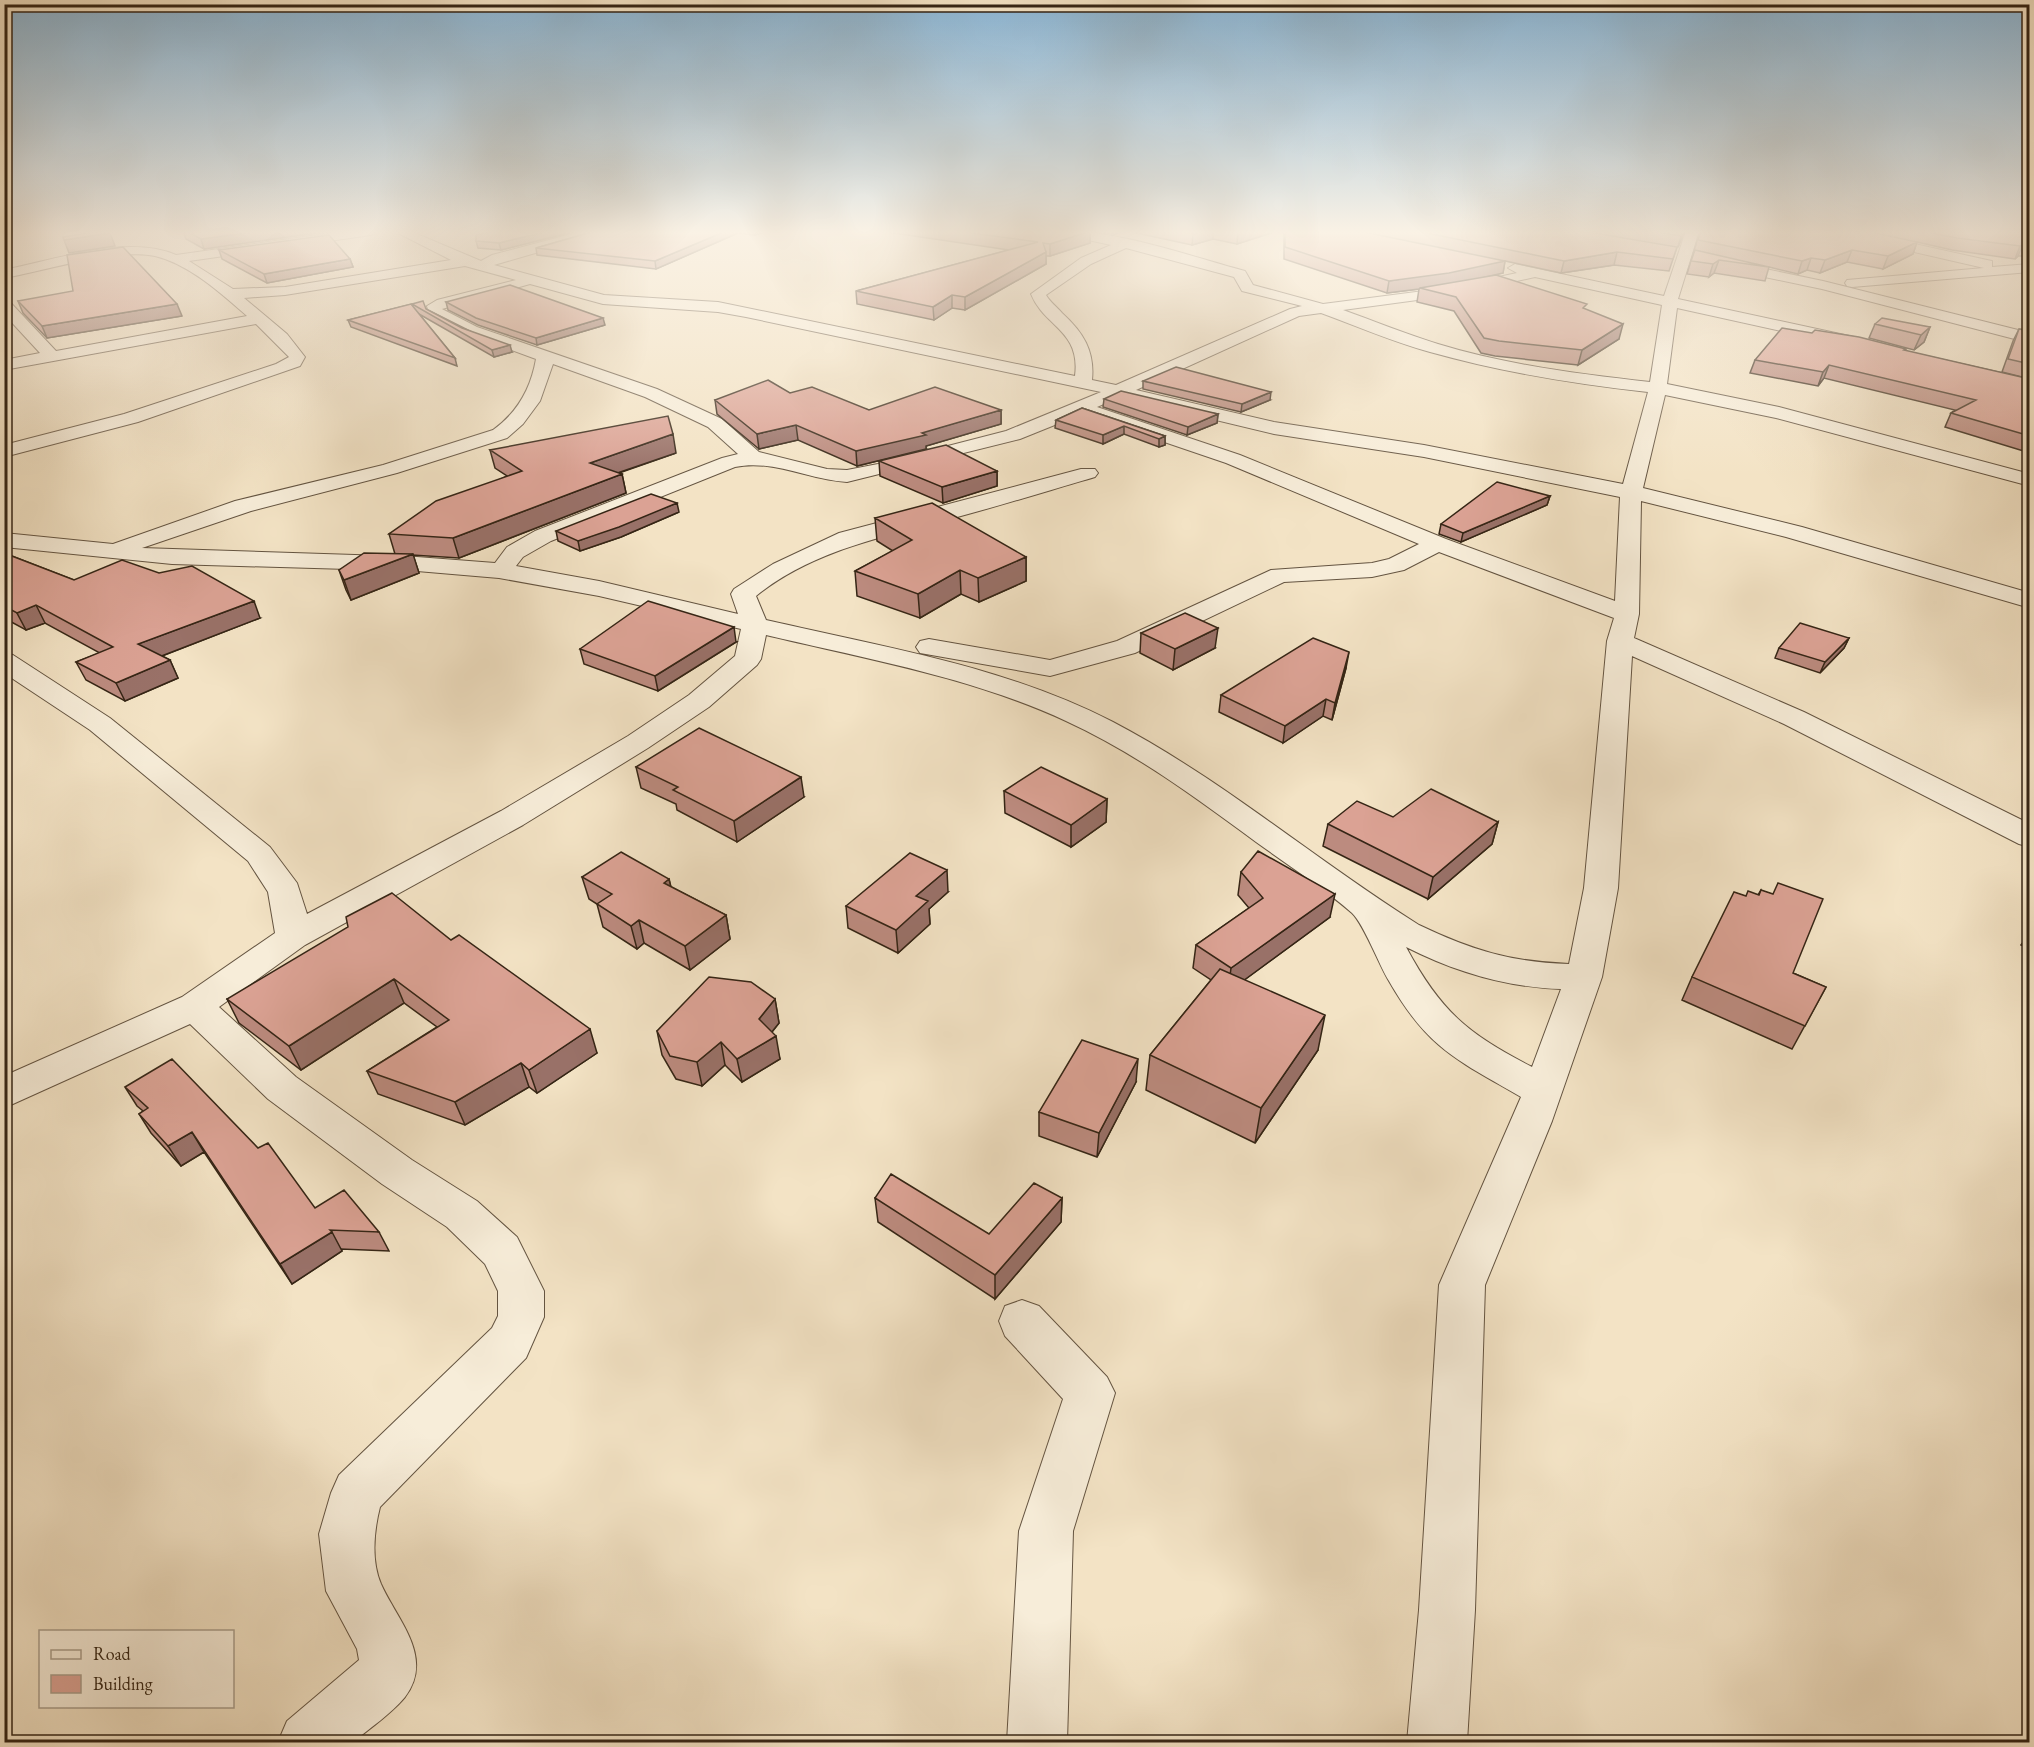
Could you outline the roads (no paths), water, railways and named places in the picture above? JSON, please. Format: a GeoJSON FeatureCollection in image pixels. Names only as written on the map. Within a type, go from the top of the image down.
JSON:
{"type":"FeatureCollection","features":[{"type":"Feature","properties":{"kind":"street"},"geometry":{"type":"LineString","coordinates":[[12,313],[51,355]]}},
{"type":"Feature","properties":{"kind":"street"},"geometry":{"type":"LineString","coordinates":[[4,451],[131,418],[242,382],[294,362],[297,357],[294,350],[251,313]]}},
{"type":"Feature","properties":{"kind":"street"},"geometry":{"type":"LineString","coordinates":[[437,313],[471,330],[545,358],[651,393],[715,423],[753,457]]}},
{"type":"Feature","properties":{"kind":"street"},"geometry":{"type":"LineString","coordinates":[[749,313],[1083,382],[1274,428],[1494,464],[1669,500],[1794,532],[2030,601]]}},
{"type":"Feature","properties":{"kind":"street"},"geometry":{"type":"LineString","coordinates":[[1052,313],[1082,344],[1085,355],[1083,382]]}},
{"type":"Feature","properties":{"kind":"street"},"geometry":{"type":"LineString","coordinates":[[501,571],[515,552],[543,536],[729,462],[753,457],[781,462],[826,475],[847,476],[879,470],[1013,435],[1081,408],[1294,313]]}},
{"type":"Feature","properties":{"kind":"street"},"geometry":{"type":"LineString","coordinates":[[1332,313],[1434,348],[1479,359],[1574,378],[1658,388],[1779,413],[2030,480]]}},
{"type":"Feature","properties":{"kind":"street"},"geometry":{"type":"LineString","coordinates":[[1437,1743],[1448,1610],[1462,1285],[1542,1091],[1584,977],[1601,888],[1624,627],[1631,494],[1658,388],[1668,313]]}},
{"type":"Feature","properties":{"kind":"street"},"geometry":{"type":"LineString","coordinates":[[1721,313],[1868,346]]}},
{"type":"Feature","properties":{"kind":"street"},"geometry":{"type":"LineString","coordinates":[[1931,313],[2030,338]]}},
{"type":"Feature","properties":{"kind":"street"},"geometry":{"type":"LineString","coordinates":[[4,365],[258,319]]}},
{"type":"Feature","properties":{"kind":"street"},"geometry":{"type":"LineString","coordinates":[[116,549],[243,506],[379,472],[500,434],[514,425],[530,401],[545,358]]}},
{"type":"Feature","properties":{"kind":"street"},"geometry":{"type":"LineString","coordinates":[[1081,408],[1233,459],[1438,544],[1624,627],[1794,718],[2030,837]]}},
{"type":"Feature","properties":{"kind":"street"},"geometry":{"type":"LineString","coordinates":[[748,659],[755,625],[743,594],[781,569],[847,538],[1088,473]]}},
{"type":"Feature","properties":{"kind":"street"},"geometry":{"type":"LineString","coordinates":[[4,540],[116,549],[167,557],[320,559],[501,571],[644,599],[913,660],[990,683],[1076,715],[1126,741],[1259,829],[1369,912],[1444,953],[1485,967],[1529,976],[1584,977]]}},
{"type":"Feature","properties":{"kind":"street"},"geometry":{"type":"LineString","coordinates":[[4,1093],[195,1006],[294,936],[512,818],[629,748],[699,701],[748,659],[791,650],[879,641],[913,644],[1050,668],[1126,646],[1279,575],[1372,570],[1396,565],[1438,544]]}},
{"type":"Feature","properties":{"kind":"street"},"geometry":{"type":"LineString","coordinates":[[4,661],[100,724],[259,854],[277,875],[289,899],[294,936]]}},
{"type":"Feature","properties":{"kind":"street"},"geometry":{"type":"LineString","coordinates":[[1369,912],[1426,1011],[1444,1031],[1467,1048],[1542,1091]]}},
{"type":"Feature","properties":{"kind":"street"},"geometry":{"type":"LineString","coordinates":[[195,1006],[282,1088],[397,1172],[462,1214],[501,1251],[521,1291],[520,1317],[508,1343],[357,1493],[346,1534],[354,1591],[383,1640],[389,1664],[386,1674],[377,1684],[308,1743]]}},
{"type":"Feature","properties":{"kind":"street"},"geometry":{"type":"LineString","coordinates":[[1022,1322],[1090,1393],[1046,1531],[1037,1743]]}}]}
